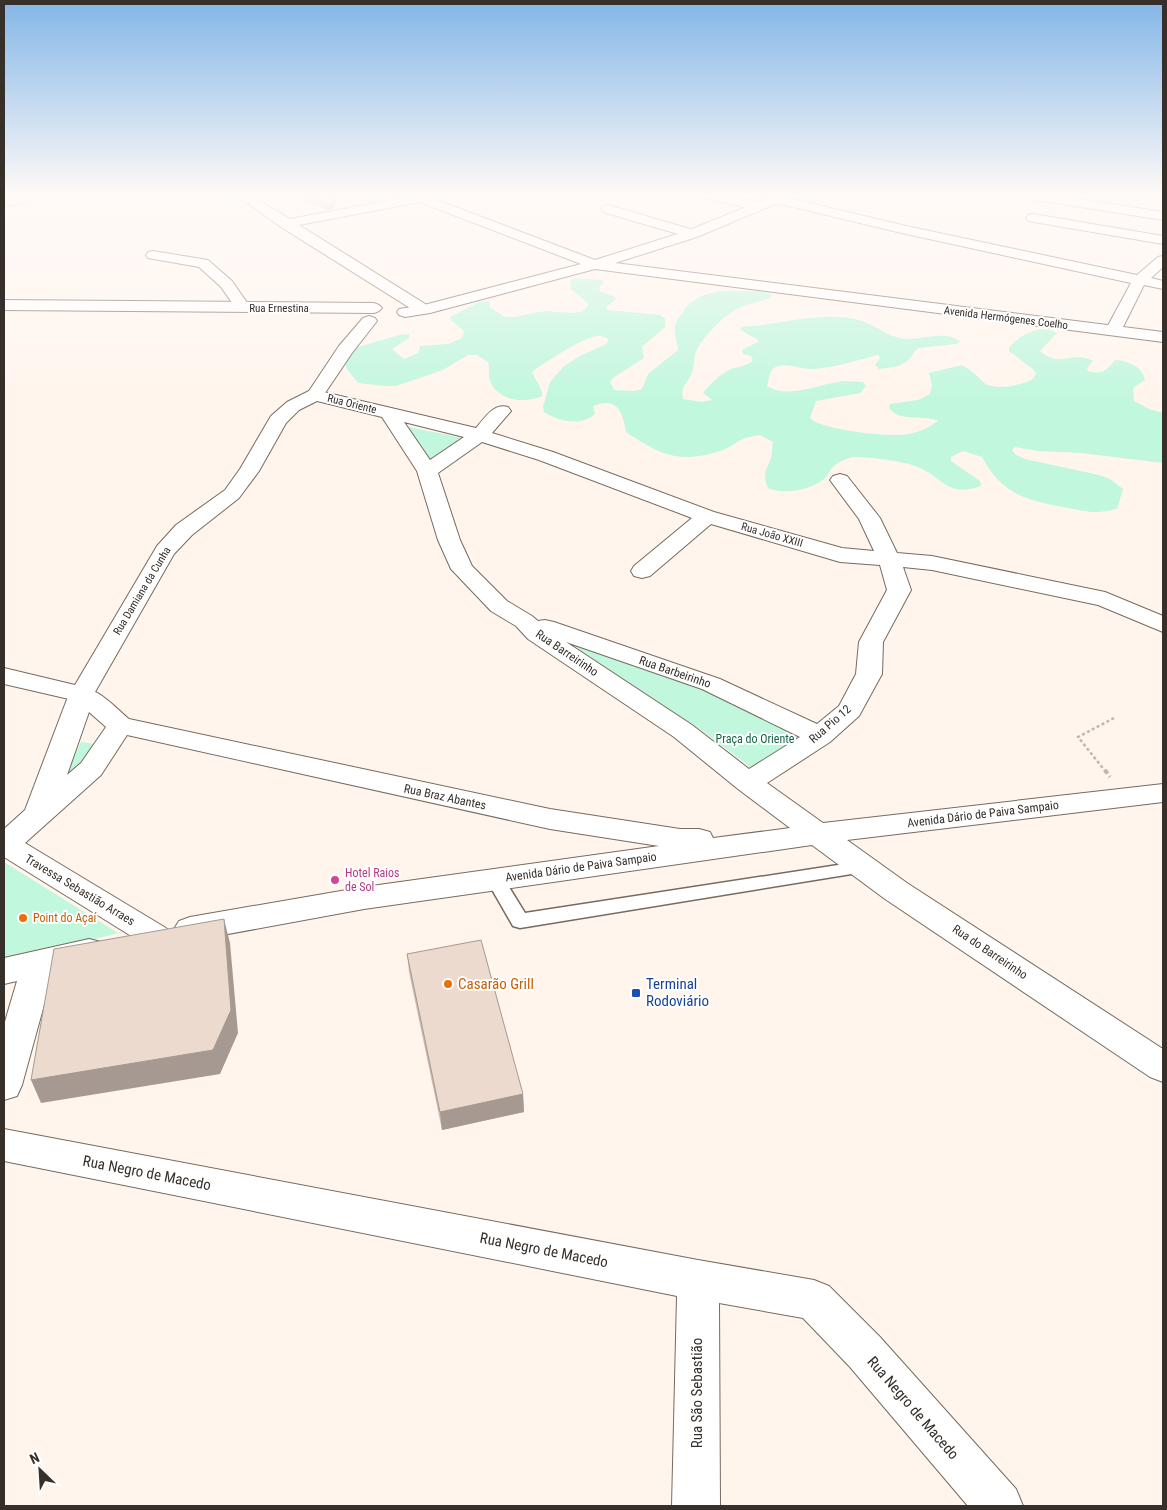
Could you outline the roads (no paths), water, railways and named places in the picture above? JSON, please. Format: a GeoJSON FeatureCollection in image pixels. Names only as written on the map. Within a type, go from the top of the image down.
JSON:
{"type":"FeatureCollection","features":[{"type":"Feature","properties":{"kind":"street"},"geometry":{"type":"LineString","coordinates":[[206,265],[227,284],[242,307]]}},
{"type":"Feature","properties":{"kind":"street"},"geometry":{"type":"LineString","coordinates":[[353,265],[424,310]]}},
{"type":"Feature","properties":{"kind":"street","name":"Rua Ernestina"},"geometry":{"type":"LineString","coordinates":[[4,305],[242,307],[385,317],[424,310],[593,265]]}},
{"type":"Feature","properties":{"kind":"street","name":"Avenida Hermógenes Coelho"},"geometry":{"type":"LineString","coordinates":[[599,265],[1163,337]]}},
{"type":"Feature","properties":{"kind":"street","name":"Rua Ernestina"},"geometry":{"type":"LineString","coordinates":[[1072,265],[1140,280]]}},
{"type":"Feature","properties":{"kind":"street"},"geometry":{"type":"LineString","coordinates":[[1113,331],[1140,280],[1157,265]]}},
{"type":"Feature","properties":{"kind":"street"},"geometry":{"type":"LineString","coordinates":[[1140,280],[1163,285]]}},
{"type":"Feature","properties":{"kind":"street","name":"Rua Damiana da Cunha"},"geometry":{"type":"LineString","coordinates":[[39,813],[82,694],[165,550],[184,530],[232,494],[249,471],[278,420],[293,406],[315,395],[345,350],[385,317]]}},
{"type":"Feature","properties":{"kind":"street","name":"Rua Oriente"},"geometry":{"type":"LineString","coordinates":[[315,395],[389,413]]}},
{"type":"Feature","properties":{"kind":"street"},"geometry":{"type":"LineString","coordinates":[[427,471],[480,435],[502,412]]}},
{"type":"Feature","properties":{"kind":"street","name":"Rua João XXIII"},"geometry":{"type":"LineString","coordinates":[[389,413],[480,435],[546,456],[707,516],[840,554],[932,564],[1105,598],[1163,625]]}},
{"type":"Feature","properties":{"kind":"street","name":"Rua Barreirinho"},"geometry":{"type":"LineString","coordinates":[[389,413],[427,471],[449,540],[462,569],[499,606],[524,621],[537,634],[683,731],[748,783],[818,834]]}},
{"type":"Feature","properties":{"kind":"street","name":"Rua Pio 12"},"geometry":{"type":"LineString","coordinates":[[748,783],[820,736],[850,710],[869,674],[871,642],[900,590],[890,560],[869,518],[840,480]]}},
{"type":"Feature","properties":{"kind":"street"},"geometry":{"type":"LineString","coordinates":[[642,571],[707,516]]}},
{"type":"Feature","properties":{"kind":"street","name":"Rua Barbeirinho"},"geometry":{"type":"LineString","coordinates":[[524,621],[711,684],[820,736]]}},
{"type":"Feature","properties":{"kind":"street"},"geometry":{"type":"LineString","coordinates":[[4,676],[82,694],[120,725]]}},
{"type":"Feature","properties":{"kind":"street","name":"Rua Damiana da Cunha"},"geometry":{"type":"LineString","coordinates":[[4,844],[91,769],[120,725]]}},
{"type":"Feature","properties":{"kind":"street","name":"Rua Braz Abantes"},"geometry":{"type":"LineString","coordinates":[[120,725],[550,819],[680,839],[773,840]]}},
{"type":"Feature","properties":{"kind":"street","name":"Avenida Dário de Paiva Sampaio"},"geometry":{"type":"LineString","coordinates":[[4,971],[155,936],[364,898],[818,834],[1163,793]]}},
{"type":"Feature","properties":{"kind":"street","name":"Rua do Barreirinho"},"geometry":{"type":"LineString","coordinates":[[818,834],[1163,1068]]}},
{"type":"Feature","properties":{"kind":"street","name":"Travessa Sebastião Arraes"},"geometry":{"type":"LineString","coordinates":[[4,844],[155,936]]}},
{"type":"Feature","properties":{"kind":"street"},"geometry":{"type":"LineString","coordinates":[[4,1085],[39,962]]}},
{"type":"Feature","properties":{"kind":"street","name":"Rua Negro de Macedo"},"geometry":{"type":"LineString","coordinates":[[4,1146],[698,1280],[814,1300],[865,1352],[999,1506]]}},
{"type":"Feature","properties":{"kind":"street","name":"Rua São Sebastião"},"geometry":{"type":"LineString","coordinates":[[696,1506],[698,1280]]}},
{"type":"Feature","properties":{"kind":"lane"},"geometry":{"type":"LineString","coordinates":[[496,879],[520,922],[864,867]]}},
{"type":"Feature","properties":{"kind":"place","name":"Hotel Raios de Sol"},"geometry":{"type":"Point","coordinates":[335,880]}},
{"type":"Feature","properties":{"kind":"place","name":"Point do Açaí"},"geometry":{"type":"Point","coordinates":[23,918]}},
{"type":"Feature","properties":{"kind":"place","name":"Casarão Grill"},"geometry":{"type":"Point","coordinates":[448,984]}},
{"type":"Feature","properties":{"kind":"place","name":"Terminal Rodoviário"},"geometry":{"type":"Point","coordinates":[636,993]}},
{"type":"Feature","properties":{"kind":"park label","name":"Praça do Oriente"},"geometry":{"type":"Point","coordinates":[755,739]}}]}
